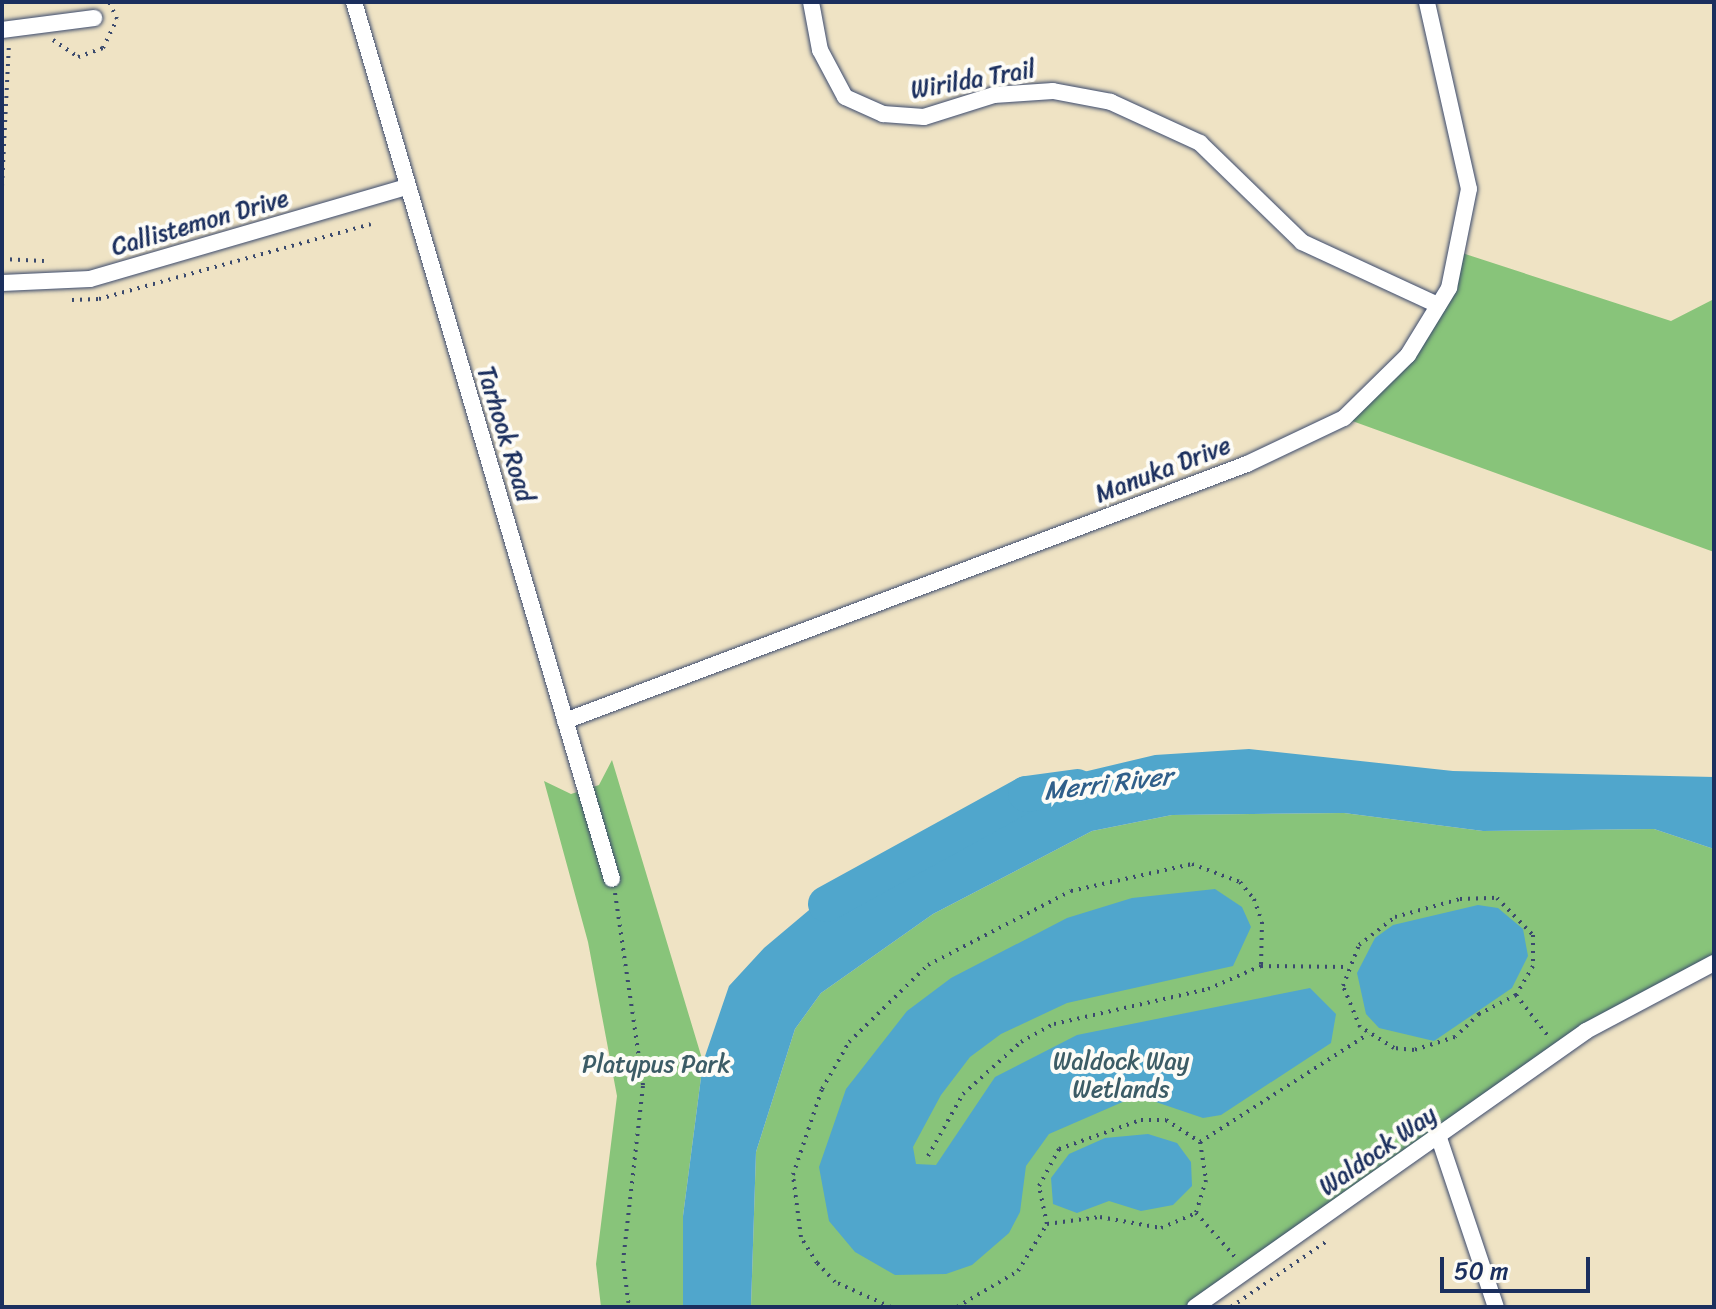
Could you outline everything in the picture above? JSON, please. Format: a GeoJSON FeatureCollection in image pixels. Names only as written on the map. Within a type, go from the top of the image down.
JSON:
{"type":"FeatureCollection","features":[{"type":"Feature","properties":{"kind":"street","name":"Tarhook Road"},"geometry":{"type":"LineString","coordinates":[[354,2],[612,879]]}},
{"type":"Feature","properties":{"kind":"street","name":"Wirilda Trail"},"geometry":{"type":"LineString","coordinates":[[811,2],[820,50],[845,97],[883,114],[924,117],[994,95],[1053,91],[1111,102],[1200,143],[1302,242],[1438,305]]}},
{"type":"Feature","properties":{"kind":"street","name":"Manuka Drive"},"geometry":{"type":"LineString","coordinates":[[565,721],[1261,457],[1344,418],[1408,355],[1449,288],[1469,189],[1427,2]]}},
{"type":"Feature","properties":{"kind":"street"},"geometry":{"type":"LineString","coordinates":[[2,30],[94,18]]}},
{"type":"Feature","properties":{"kind":"street","name":"Callistemon Drive"},"geometry":{"type":"LineString","coordinates":[[2,283],[90,279],[407,187]]}},
{"type":"Feature","properties":{"kind":"street","name":"Waldock Way"},"geometry":{"type":"LineString","coordinates":[[1195,1307],[1439,1138],[1586,1031],[1714,963]]}},
{"type":"Feature","properties":{"kind":"street"},"geometry":{"type":"LineString","coordinates":[[1439,1138],[1496,1307]]}},
{"type":"Feature","properties":{"kind":"path"},"geometry":{"type":"LineString","coordinates":[[42,34],[78,57],[103,48],[117,19],[109,2]]}},
{"type":"Feature","properties":{"kind":"path"},"geometry":{"type":"LineString","coordinates":[[2,186],[6,55],[10,41],[21,38]]}},
{"type":"Feature","properties":{"kind":"path"},"geometry":{"type":"LineString","coordinates":[[58,300],[99,299],[371,224]]}},
{"type":"Feature","properties":{"kind":"path"},"geometry":{"type":"LineString","coordinates":[[891,1307],[835,1282],[817,1263],[801,1237],[793,1175],[822,1089],[849,1042],[897,991],[928,965],[1036,906],[1102,882],[1192,864],[1240,882],[1254,899],[1262,922],[1261,966]]}},
{"type":"Feature","properties":{"kind":"path"},"geometry":{"type":"LineString","coordinates":[[612,879],[643,1086],[623,1261],[629,1307]]}},
{"type":"Feature","properties":{"kind":"path"},"geometry":{"type":"LineString","coordinates":[[1497,898],[1533,935],[1533,966],[1516,995],[1437,1046],[1394,1048],[1368,1034],[1350,1009],[1347,967],[1359,945],[1395,917],[1460,899],[1497,898]]}},
{"type":"Feature","properties":{"kind":"path"},"geometry":{"type":"LineString","coordinates":[[928,1156],[963,1094],[1021,1042],[1054,1024],[1208,989],[1261,966],[1347,967]]}},
{"type":"Feature","properties":{"kind":"path"},"geometry":{"type":"LineString","coordinates":[[1516,995],[1559,1051]]}},
{"type":"Feature","properties":{"kind":"path"},"geometry":{"type":"LineString","coordinates":[[1200,1142],[1368,1034]]}},
{"type":"Feature","properties":{"kind":"path"},"geometry":{"type":"LineString","coordinates":[[957,1307],[1018,1271],[1047,1224],[1039,1186],[1059,1149],[1141,1120],[1166,1120],[1200,1142],[1206,1180],[1196,1213],[1161,1228],[1100,1217],[1047,1224]]}},
{"type":"Feature","properties":{"kind":"path"},"geometry":{"type":"LineString","coordinates":[[1196,1213],[1245,1272]]}},
{"type":"Feature","properties":{"kind":"path"},"geometry":{"type":"LineString","coordinates":[[1231,1307],[1327,1241]]}},
{"type":"Feature","properties":{"kind":"green space"},"geometry":{"type":"Polygon","coordinates":[[[1456,251],[1671,321],[1714,299],[1714,552],[1344,418],[1408,355],[1449,288],[1456,251]]]}},
{"type":"Feature","properties":{"kind":"green space","name":"Platypus Park"},"geometry":{"type":"Polygon","coordinates":[[[612,760],[703,1062],[683,1216],[683,1307],[601,1307],[596,1264],[617,1096],[588,942],[544,781],[571,794],[599,785],[612,760]]]}},
{"type":"Feature","properties":{"kind":"green space","name":"Waldock Way Wetlands"},"geometry":{"type":"Polygon","coordinates":[[[1344,813],[1483,831],[1654,829],[1714,849],[1714,963],[1586,1031],[1195,1307],[751,1307],[756,1152],[795,1029],[821,993],[933,914],[1092,831],[1172,815],[1344,813]]]}},
{"type":"Feature","properties":{"kind":"water"},"geometry":{"type":"Polygon","coordinates":[[[1249,749],[1453,771],[1714,777],[1714,849],[1654,829],[1483,831],[1344,813],[1172,815],[1092,831],[933,914],[821,993],[795,1029],[756,1152],[751,1307],[683,1307],[683,1216],[703,1062],[729,986],[764,948],[821,900],[880,875],[973,818],[1075,774],[1155,755],[1249,749]]]}},
{"type":"Feature","properties":{"kind":"water"},"geometry":{"type":"Polygon","coordinates":[[[1215,889],[1242,907],[1251,927],[1233,966],[1067,1003],[1001,1034],[970,1057],[941,1095],[913,1147],[916,1164],[936,1165],[995,1077],[1077,1035],[1310,988],[1336,1014],[1331,1043],[1221,1115],[1203,1118],[1153,1101],[1125,1101],[1049,1134],[1026,1166],[1020,1212],[1009,1233],[972,1265],[946,1274],[895,1275],[855,1252],[829,1221],[819,1167],[846,1089],[907,1011],[951,978],[1067,918],[1132,898],[1215,889]]]}},
{"type":"Feature","properties":{"kind":"water"},"geometry":{"type":"Polygon","coordinates":[[[1478,905],[1498,908],[1523,929],[1528,956],[1512,988],[1434,1041],[1379,1028],[1366,1014],[1357,973],[1375,938],[1393,925],[1478,905]]]}},
{"type":"Feature","properties":{"kind":"water"},"geometry":{"type":"Polygon","coordinates":[[[1148,1134],[1177,1143],[1191,1162],[1192,1186],[1173,1205],[1141,1211],[1109,1201],[1077,1213],[1053,1204],[1051,1178],[1069,1154],[1105,1138],[1148,1134]]]}},
{"type":"Feature","properties":{"kind":"waterway","name":"Merri River"},"geometry":{"type":"LineString","coordinates":[[826,904],[1026,794],[1078,787]]}}]}
